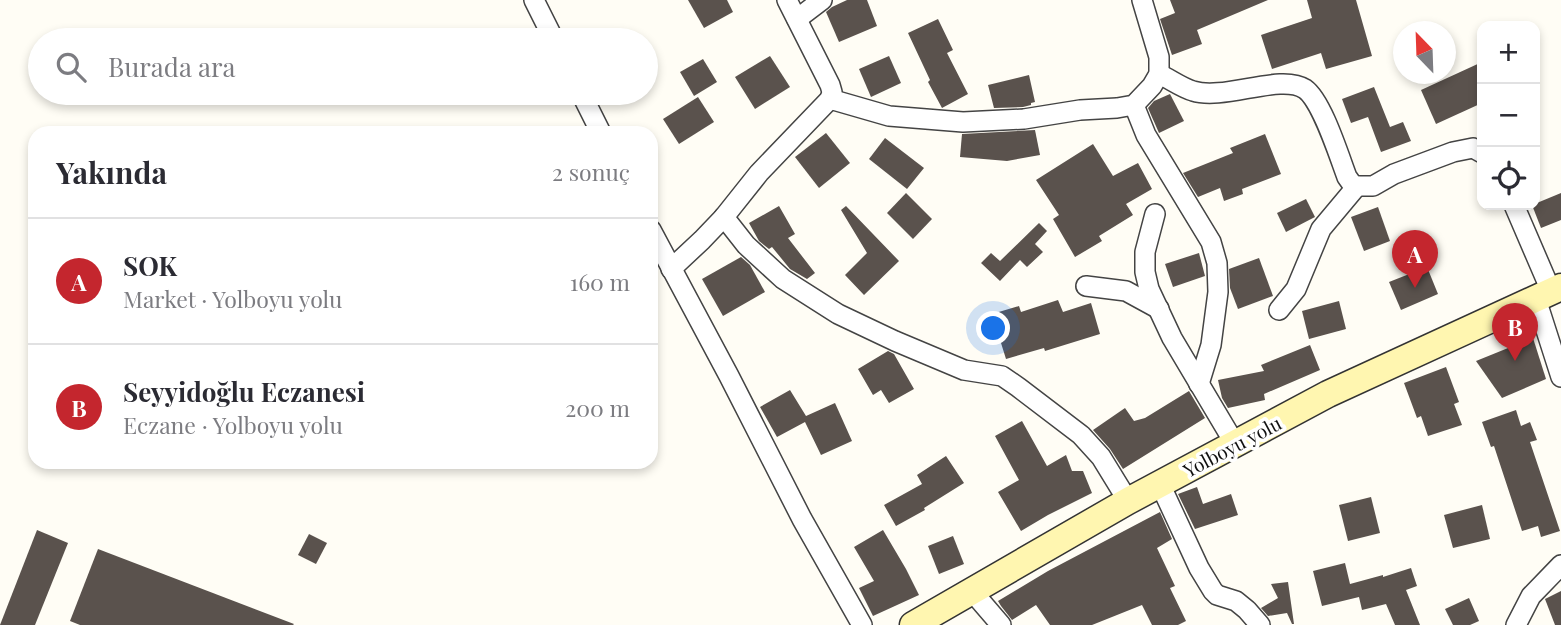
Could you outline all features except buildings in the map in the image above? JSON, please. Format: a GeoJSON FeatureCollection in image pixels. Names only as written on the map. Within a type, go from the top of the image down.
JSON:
{"type":"FeatureCollection","features":[{"type":"Feature","properties":{"kind":"main road","name":"Yolboyu yolu"},"geometry":{"type":"LineString","coordinates":[[913,625],[1128,501],[1328,394],[1549,292]]}},
{"type":"Feature","properties":{"kind":"street"},"geometry":{"type":"LineString","coordinates":[[534,0],[548,28]]}},
{"type":"Feature","properties":{"kind":"street"},"geometry":{"type":"LineString","coordinates":[[671,270],[723,218],[759,173],[830,99],[830,85],[787,0]]}},
{"type":"Feature","properties":{"kind":"street"},"geometry":{"type":"LineString","coordinates":[[797,19],[822,0]]}},
{"type":"Feature","properties":{"kind":"street"},"geometry":{"type":"LineString","coordinates":[[830,99],[889,116],[963,122],[1135,106],[1159,74],[1159,57],[1142,0]]}},
{"type":"Feature","properties":{"kind":"street"},"geometry":{"type":"LineString","coordinates":[[1159,74],[1194,92],[1217,93],[1278,84],[1293,84],[1306,90],[1319,106],[1347,177],[1357,186],[1373,186],[1394,174],[1453,152],[1472,148],[1477,150]]}},
{"type":"Feature","properties":{"kind":"street"},"geometry":{"type":"LineString","coordinates":[[586,105],[597,126]]}},
{"type":"Feature","properties":{"kind":"street"},"geometry":{"type":"LineString","coordinates":[[1135,106],[1146,135],[1211,242],[1217,263],[1218,292],[1212,345],[1199,384]]}},
{"type":"Feature","properties":{"kind":"street"},"geometry":{"type":"LineString","coordinates":[[1279,310],[1296,289],[1321,229],[1357,186]]}},
{"type":"Feature","properties":{"kind":"street"},"geometry":{"type":"LineString","coordinates":[[1516,210],[1549,292],[1561,377]]}},
{"type":"Feature","properties":{"kind":"street"},"geometry":{"type":"LineString","coordinates":[[1155,214],[1145,252],[1145,272],[1149,289],[1172,338],[1235,444]]}},
{"type":"Feature","properties":{"kind":"street"},"geometry":{"type":"LineString","coordinates":[[723,218],[746,245],[783,279],[838,314],[964,370],[1002,376],[1018,387],[1081,435],[1101,457],[1128,501]]}},
{"type":"Feature","properties":{"kind":"street"},"geometry":{"type":"LineString","coordinates":[[658,244],[802,519],[862,625]]}},
{"type":"Feature","properties":{"kind":"street"},"geometry":{"type":"LineString","coordinates":[[1086,286],[1126,291],[1159,309]]}},
{"type":"Feature","properties":{"kind":"street"},"geometry":{"type":"LineString","coordinates":[[1160,484],[1199,568],[1213,591],[1217,595],[1237,601],[1260,625]]}},
{"type":"Feature","properties":{"kind":"street"},"geometry":{"type":"LineString","coordinates":[[1516,625],[1531,597],[1561,565]]}},
{"type":"Feature","properties":{"kind":"street"},"geometry":{"type":"LineString","coordinates":[[971,590],[1001,625]]}},
{"type":"Feature","properties":{"kind":"place","name":"SOK"},"geometry":{"type":"Point","coordinates":[1415,288]}},
{"type":"Feature","properties":{"kind":"place","name":"Seyyidoğlu Eczanesi"},"geometry":{"type":"Point","coordinates":[1515,361]}}]}
